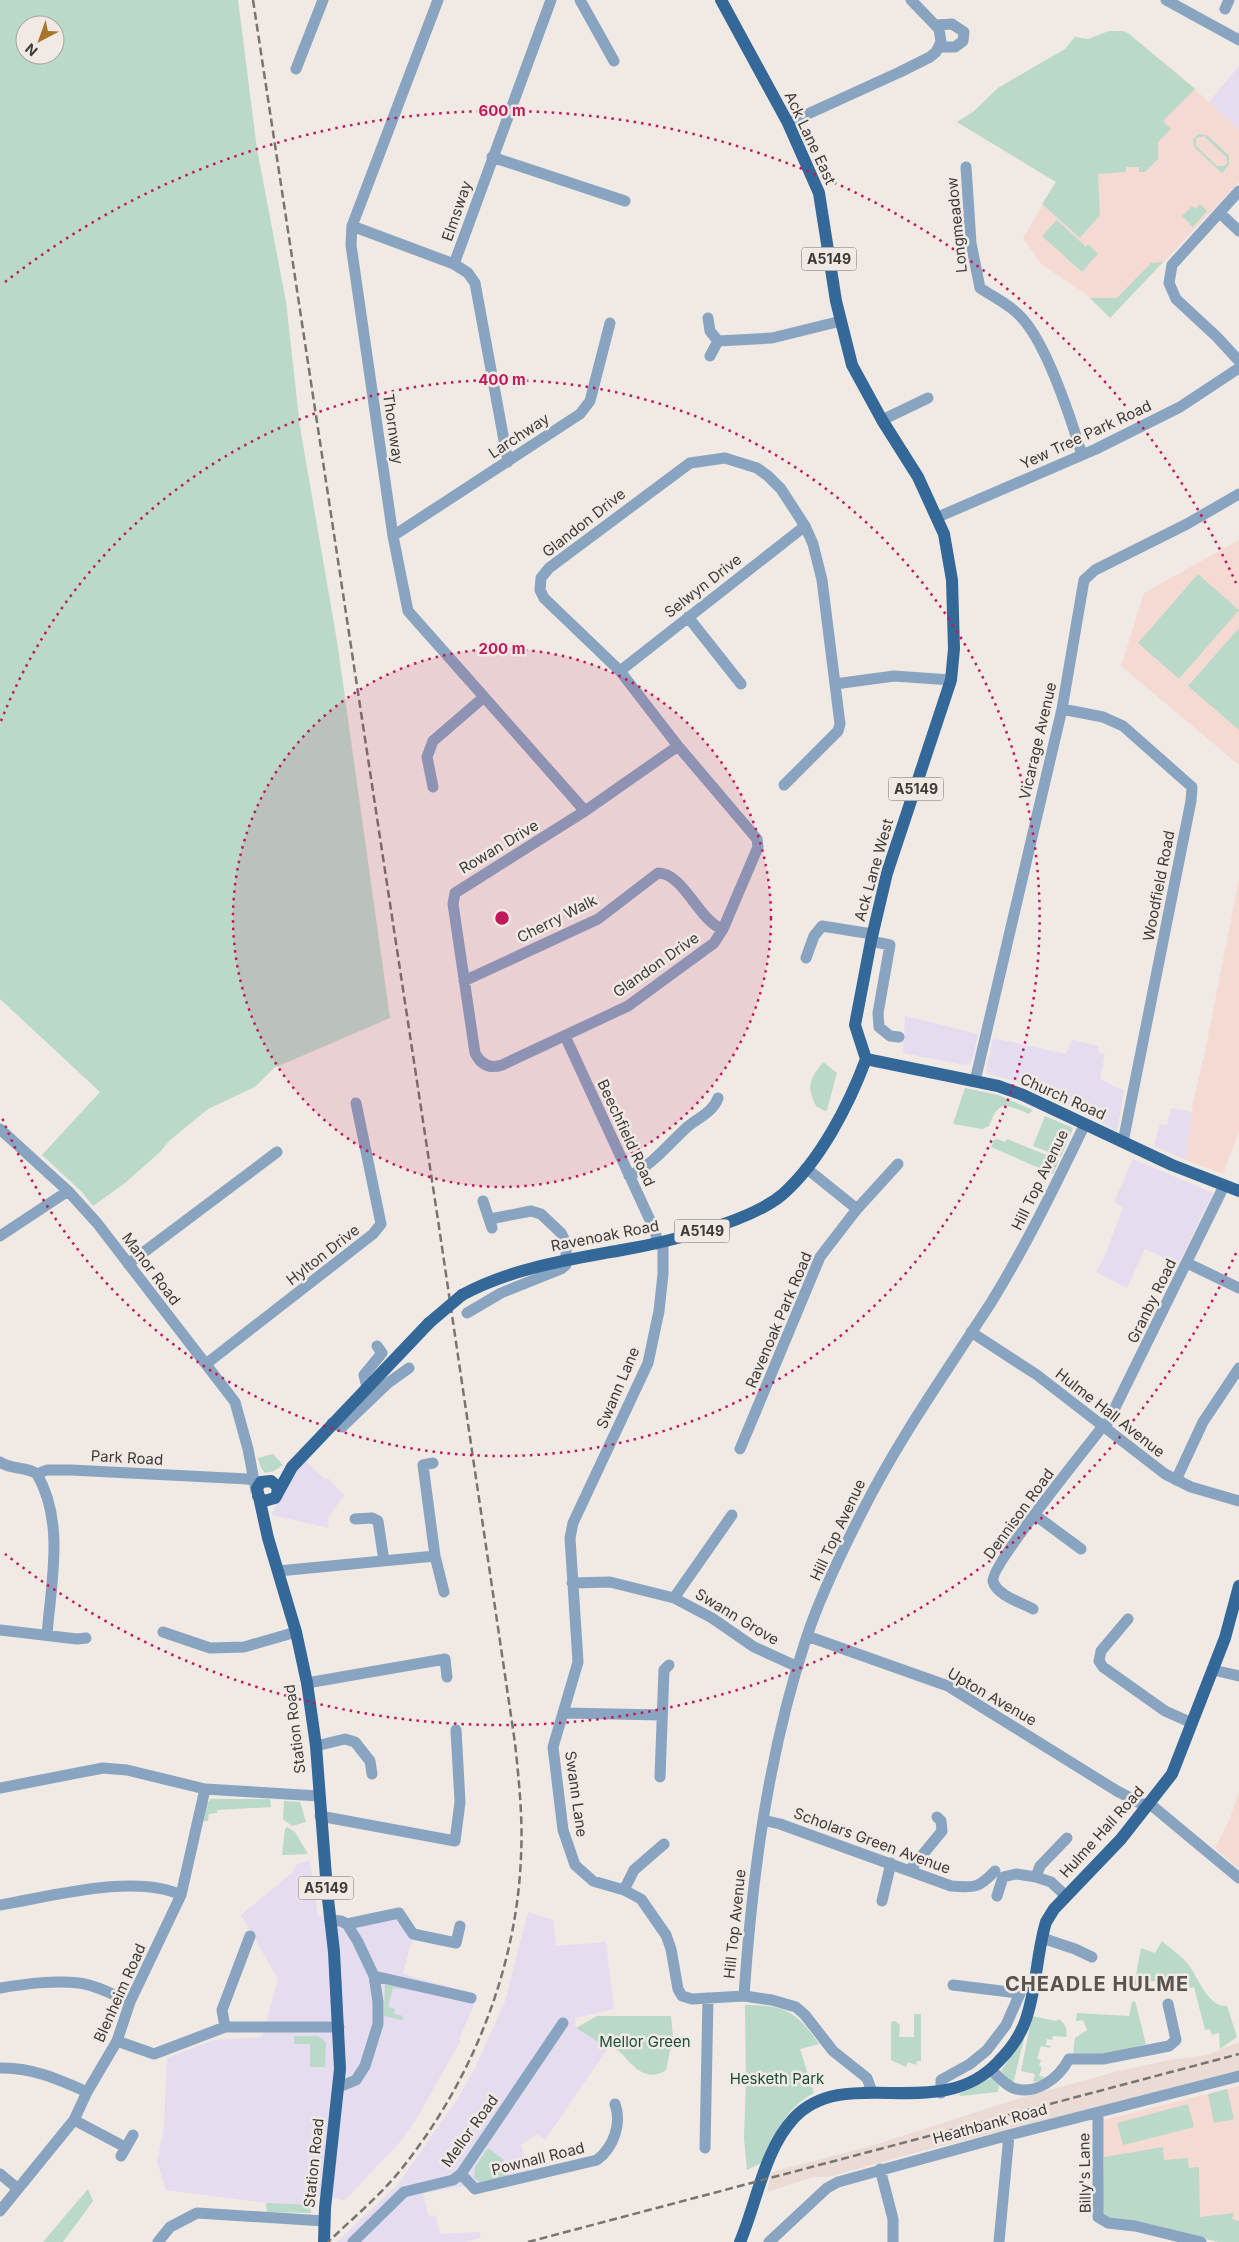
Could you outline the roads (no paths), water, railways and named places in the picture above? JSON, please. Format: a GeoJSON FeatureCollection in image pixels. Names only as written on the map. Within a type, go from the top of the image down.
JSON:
{"type":"FeatureCollection","features":[{"type":"Feature","properties":{"kind":"main road","name":"Ack Lane East"},"geometry":{"type":"LineString","coordinates":[[721,0],[788,123],[819,193],[841,321],[852,365],[882,420],[918,477],[938,517]]}},
{"type":"Feature","properties":{"kind":"main road","name":"Ack Lane West"},"geometry":{"type":"LineString","coordinates":[[866,1059],[855,1025],[872,938],[887,873],[951,680],[954,649],[952,580],[944,534],[938,517]]}},
{"type":"Feature","properties":{"kind":"main road","name":"Church Road"},"geometry":{"type":"LineString","coordinates":[[866,1059],[975,1081],[1023,1095],[1172,1165],[1239,1192]]}},
{"type":"Feature","properties":{"kind":"main road","name":"Ravenoak Road"},"geometry":{"type":"LineString","coordinates":[[275,1497],[292,1467],[332,1423],[429,1323],[462,1295],[481,1285],[512,1273],[566,1260],[661,1243],[713,1227],[756,1211],[782,1195],[806,1168],[853,1092],[866,1059]]}},
{"type":"Feature","properties":{"kind":"main road","name":"Ravenoak Road"},"geometry":{"type":"LineString","coordinates":[[269,1480],[292,1467]]}},
{"type":"Feature","properties":{"kind":"main road"},"geometry":{"type":"LineString","coordinates":[[269,1480],[278,1487],[275,1497],[264,1501],[256,1489],[258,1485],[269,1480]]}},
{"type":"Feature","properties":{"kind":"main road","name":"Station Road"},"geometry":{"type":"LineString","coordinates":[[256,1489],[268,1538],[296,1632],[307,1683],[316,1746],[320,1816],[339,2028],[339,2087],[324,2221],[324,2242]]}},
{"type":"Feature","properties":{"kind":"main road","name":"Station Road"},"geometry":{"type":"LineString","coordinates":[[268,1538],[275,1497]]}},
{"type":"Feature","properties":{"kind":"main road","name":"Hulme Hall Road"},"geometry":{"type":"LineString","coordinates":[[740,2242],[764,2173],[783,2132],[794,2118],[812,2104],[842,2095],[872,2092],[906,2094],[941,2093],[965,2086],[991,2070],[1016,2041],[1025,2022],[1046,1922],[1066,1896],[1121,1839],[1172,1774],[1213,1670],[1239,1586]]}},
{"type":"Feature","properties":{"kind":"street"},"geometry":{"type":"LineString","coordinates":[[296,69],[322,0]]}},
{"type":"Feature","properties":{"kind":"street","name":"Thornway"},"geometry":{"type":"LineString","coordinates":[[438,0],[352,226],[351,245],[393,536],[408,611],[585,811]]}},
{"type":"Feature","properties":{"kind":"street","name":"Elmsway"},"geometry":{"type":"LineString","coordinates":[[508,462],[475,283],[468,272],[454,264],[492,156],[551,0]]}},
{"type":"Feature","properties":{"kind":"street"},"geometry":{"type":"LineString","coordinates":[[580,0],[614,61]]}},
{"type":"Feature","properties":{"kind":"street"},"geometry":{"type":"LineString","coordinates":[[788,123],[930,57],[940,47],[941,35],[937,25],[911,0]]}},
{"type":"Feature","properties":{"kind":"street"},"geometry":{"type":"LineString","coordinates":[[1166,0],[1239,40]]}},
{"type":"Feature","properties":{"kind":"street"},"geometry":{"type":"LineString","coordinates":[[937,25],[957,25],[964,32],[963,41],[955,47],[940,47]]}},
{"type":"Feature","properties":{"kind":"street"},"geometry":{"type":"LineString","coordinates":[[492,156],[625,201]]}},
{"type":"Feature","properties":{"kind":"street","name":"Longmeadow"},"geometry":{"type":"LineString","coordinates":[[966,167],[971,242],[980,288],[1021,316],[1043,351],[1074,428],[1082,455]]}},
{"type":"Feature","properties":{"kind":"street"},"geometry":{"type":"LineString","coordinates":[[1239,191],[1172,265],[1169,283],[1176,299],[1212,332],[1239,361]]}},
{"type":"Feature","properties":{"kind":"street"},"geometry":{"type":"LineString","coordinates":[[1220,212],[1239,231]]}},
{"type":"Feature","properties":{"kind":"street"},"geometry":{"type":"LineString","coordinates":[[352,226],[454,264]]}},
{"type":"Feature","properties":{"kind":"street"},"geometry":{"type":"LineString","coordinates":[[708,318],[710,331],[718,341]]}},
{"type":"Feature","properties":{"kind":"street"},"geometry":{"type":"LineString","coordinates":[[718,341],[772,338],[841,321]]}},
{"type":"Feature","properties":{"kind":"street","name":"Larchway"},"geometry":{"type":"LineString","coordinates":[[393,536],[508,462],[586,408],[610,323]]}},
{"type":"Feature","properties":{"kind":"street"},"geometry":{"type":"LineString","coordinates":[[710,356],[718,341]]}},
{"type":"Feature","properties":{"kind":"street","name":"Yew Tree Park Road"},"geometry":{"type":"LineString","coordinates":[[938,517],[1082,455],[1180,407],[1239,368]]}},
{"type":"Feature","properties":{"kind":"street"},"geometry":{"type":"LineString","coordinates":[[882,420],[928,398]]}},
{"type":"Feature","properties":{"kind":"street","name":"Glandon Drive"},"geometry":{"type":"LineString","coordinates":[[565,1036],[628,1006],[714,943],[723,929],[758,847],[757,839],[678,746],[620,671],[544,598],[540,590],[540,578],[549,568],[676,471],[690,463],[726,458],[741,462],[768,476],[781,489],[805,526],[813,544],[822,580],[840,724],[838,731],[784,785]]}},
{"type":"Feature","properties":{"kind":"street","name":"Vicarage Avenue"},"geometry":{"type":"LineString","coordinates":[[975,1081],[1062,709],[1084,580],[1094,570],[1187,524],[1239,494]]}},
{"type":"Feature","properties":{"kind":"street","name":"Selwyn Drive"},"geometry":{"type":"LineString","coordinates":[[620,671],[805,526]]}},
{"type":"Feature","properties":{"kind":"street"},"geometry":{"type":"LineString","coordinates":[[688,617],[741,684]]}},
{"type":"Feature","properties":{"kind":"street"},"geometry":{"type":"LineString","coordinates":[[835,684],[894,676],[951,680]]}},
{"type":"Feature","properties":{"kind":"street"},"geometry":{"type":"LineString","coordinates":[[433,787],[427,757],[433,741],[484,697]]}},
{"type":"Feature","properties":{"kind":"street","name":"Woodfield Road"},"geometry":{"type":"LineString","coordinates":[[1062,709],[1103,717],[1123,726],[1192,787],[1123,1142]]}},
{"type":"Feature","properties":{"kind":"street","name":"Rowan Drive"},"geometry":{"type":"LineString","coordinates":[[565,1036],[494,1068],[484,1065],[475,1053],[453,904],[455,893],[585,811],[678,746]]}},
{"type":"Feature","properties":{"kind":"street","name":"Cherry Walk"},"geometry":{"type":"LineString","coordinates":[[464,981],[598,919],[658,872],[672,877],[714,924],[723,929]]}},
{"type":"Feature","properties":{"kind":"street"},"geometry":{"type":"LineString","coordinates":[[806,958],[814,936],[822,926],[872,938],[893,946],[878,1013],[879,1027],[890,1036],[899,1038]]}},
{"type":"Feature","properties":{"kind":"street","name":"Beechfield Road"},"geometry":{"type":"LineString","coordinates":[[565,1036],[661,1243]]}},
{"type":"Feature","properties":{"kind":"street"},"geometry":{"type":"LineString","coordinates":[[630,1176],[661,1154],[684,1130],[713,1113],[718,1098]]}},
{"type":"Feature","properties":{"kind":"street","name":"Hylton Drive"},"geometry":{"type":"LineString","coordinates":[[206,1364],[374,1234],[381,1224],[356,1102]]}},
{"type":"Feature","properties":{"kind":"street","name":"Hill Top Avenue"},"geometry":{"type":"LineString","coordinates":[[744,1996],[750,1913],[763,1820],[798,1667],[807,1636],[860,1515],[884,1470],[992,1301],[1032,1231],[1085,1124]]}},
{"type":"Feature","properties":{"kind":"street","name":"Manor Road"},"geometry":{"type":"LineString","coordinates":[[0,1129],[68,1191],[97,1223],[235,1402],[248,1449],[256,1489]]}},
{"type":"Feature","properties":{"kind":"street"},"geometry":{"type":"LineString","coordinates":[[128,1264],[277,1152]]}},
{"type":"Feature","properties":{"kind":"street","name":"Ravenoak Park Road"},"geometry":{"type":"LineString","coordinates":[[740,1449],[820,1258],[857,1209],[898,1164]]}},
{"type":"Feature","properties":{"kind":"street"},"geometry":{"type":"LineString","coordinates":[[806,1168],[857,1209]]}},
{"type":"Feature","properties":{"kind":"street","name":"Granby Road"},"geometry":{"type":"LineString","coordinates":[[1104,1427],[1188,1263],[1224,1186]]}},
{"type":"Feature","properties":{"kind":"street"},"geometry":{"type":"LineString","coordinates":[[0,1236],[68,1191]]}},
{"type":"Feature","properties":{"kind":"street"},"geometry":{"type":"LineString","coordinates":[[466,1313],[502,1293],[561,1269],[566,1265],[566,1243],[561,1233],[541,1214],[531,1211],[491,1223],[483,1201]]}},
{"type":"Feature","properties":{"kind":"street","name":"Swann Lane"},"geometry":{"type":"LineString","coordinates":[[661,1243],[663,1274],[659,1311],[648,1363],[573,1523],[570,1538],[578,1662],[553,1747],[563,1830],[575,1865],[593,1881],[624,1890],[641,1899],[666,1935],[671,1949],[680,1994],[692,1999],[744,1996],[772,2000],[796,2007],[805,2015],[833,2051],[867,2078],[872,2092]]}},
{"type":"Feature","properties":{"kind":"street"},"geometry":{"type":"LineString","coordinates":[[1188,1263],[1239,1288]]}},
{"type":"Feature","properties":{"kind":"street","name":"Hulme Hall Avenue"},"geometry":{"type":"LineString","coordinates":[[971,1332],[1036,1375],[1176,1480],[1191,1487],[1239,1501]]}},
{"type":"Feature","properties":{"kind":"street"},"geometry":{"type":"LineString","coordinates":[[367,1387],[364,1375],[382,1353],[377,1346]]}},
{"type":"Feature","properties":{"kind":"street"},"geometry":{"type":"LineString","coordinates":[[332,1423],[342,1427],[388,1383],[410,1368]]}},
{"type":"Feature","properties":{"kind":"street"},"geometry":{"type":"LineString","coordinates":[[1176,1480],[1203,1422],[1239,1368]]}},
{"type":"Feature","properties":{"kind":"street","name":"Dennison Road"},"geometry":{"type":"LineString","coordinates":[[1033,1609],[1004,1594],[997,1588],[993,1581],[994,1574],[1035,1514],[1104,1427]]}},
{"type":"Feature","properties":{"kind":"street","name":"Manor Road"},"geometry":{"type":"LineString","coordinates":[[248,1449],[257,1468],[269,1480]]}},
{"type":"Feature","properties":{"kind":"street","name":"Park Road"},"geometry":{"type":"LineString","coordinates":[[0,1462],[9,1467],[29,1470],[37,1474],[47,1470],[71,1470],[248,1479],[256,1489]]}},
{"type":"Feature","properties":{"kind":"street"},"geometry":{"type":"LineString","coordinates":[[433,1463],[423,1465],[435,1556],[444,1592]]}},
{"type":"Feature","properties":{"kind":"street"},"geometry":{"type":"LineString","coordinates":[[37,1474],[50,1505],[55,1536],[47,1635]]}},
{"type":"Feature","properties":{"kind":"street"},"geometry":{"type":"LineString","coordinates":[[1035,1514],[1081,1549]]}},
{"type":"Feature","properties":{"kind":"street"},"geometry":{"type":"LineString","coordinates":[[674,1598],[732,1515]]}},
{"type":"Feature","properties":{"kind":"street"},"geometry":{"type":"LineString","coordinates":[[355,1519],[372,1518],[378,1521],[384,1561]]}},
{"type":"Feature","properties":{"kind":"street"},"geometry":{"type":"LineString","coordinates":[[278,1570],[435,1556]]}},
{"type":"Feature","properties":{"kind":"street","name":"Swann Grove"},"geometry":{"type":"LineString","coordinates":[[572,1583],[610,1582],[674,1598],[712,1618],[754,1647],[798,1667]]}},
{"type":"Feature","properties":{"kind":"street"},"geometry":{"type":"LineString","coordinates":[[1128,1619],[1101,1651],[1099,1662],[1103,1667],[1165,1711],[1192,1723]]}},
{"type":"Feature","properties":{"kind":"street"},"geometry":{"type":"LineString","coordinates":[[0,1630],[86,1638]]}},
{"type":"Feature","properties":{"kind":"street"},"geometry":{"type":"LineString","coordinates":[[163,1632],[210,1648],[244,1647],[296,1632]]}},
{"type":"Feature","properties":{"kind":"street","name":"Upton Avenue"},"geometry":{"type":"LineString","coordinates":[[807,1636],[948,1686],[1117,1791],[1142,1804],[1150,1804]]}},
{"type":"Feature","properties":{"kind":"street"},"geometry":{"type":"LineString","coordinates":[[307,1683],[445,1659],[447,1677]]}},
{"type":"Feature","properties":{"kind":"street"},"geometry":{"type":"LineString","coordinates":[[660,1777],[664,1670],[670,1665]]}},
{"type":"Feature","properties":{"kind":"street"},"geometry":{"type":"LineString","coordinates":[[1213,1670],[1239,1676]]}},
{"type":"Feature","properties":{"kind":"street"},"geometry":{"type":"LineString","coordinates":[[563,1713],[662,1715]]}},
{"type":"Feature","properties":{"kind":"street"},"geometry":{"type":"LineString","coordinates":[[320,1816],[455,1844],[460,1802],[456,1730]]}},
{"type":"Feature","properties":{"kind":"street"},"geometry":{"type":"LineString","coordinates":[[316,1746],[345,1739],[355,1742],[370,1761],[372,1774]]}},
{"type":"Feature","properties":{"kind":"street"},"geometry":{"type":"LineString","coordinates":[[0,1788],[103,1768],[127,1770],[205,1789],[319,1796]]}},
{"type":"Feature","properties":{"kind":"street","name":"Blenheim Road"},"geometry":{"type":"LineString","coordinates":[[0,2211],[74,2120],[87,2092],[117,2041],[130,2002],[181,1895],[205,1789]]}},
{"type":"Feature","properties":{"kind":"street"},"geometry":{"type":"LineString","coordinates":[[1150,1804],[1239,1878]]}},
{"type":"Feature","properties":{"kind":"street"},"geometry":{"type":"LineString","coordinates":[[910,1870],[942,1831],[941,1821],[937,1817]]}},
{"type":"Feature","properties":{"kind":"street","name":"Scholars Green Avenue"},"geometry":{"type":"LineString","coordinates":[[763,1820],[780,1824],[951,1886],[974,1888],[984,1883],[995,1871]]}},
{"type":"Feature","properties":{"kind":"street"},"geometry":{"type":"LineString","coordinates":[[1036,1877],[1040,1866],[1067,1838]]}},
{"type":"Feature","properties":{"kind":"street"},"geometry":{"type":"LineString","coordinates":[[624,1890],[634,1870],[664,1844]]}},
{"type":"Feature","properties":{"kind":"street"},"geometry":{"type":"LineString","coordinates":[[882,1900],[891,1863]]}},
{"type":"Feature","properties":{"kind":"street"},"geometry":{"type":"LineString","coordinates":[[997,1896],[1003,1878],[1008,1874],[1036,1877],[1051,1882],[1066,1896]]}},
{"type":"Feature","properties":{"kind":"street"},"geometry":{"type":"LineString","coordinates":[[0,1905],[95,1888],[168,1889],[181,1895]]}},
{"type":"Feature","properties":{"kind":"street"},"geometry":{"type":"LineString","coordinates":[[347,1924],[399,1913],[413,1934],[456,1943],[460,1926]]}},
{"type":"Feature","properties":{"kind":"street"},"geometry":{"type":"LineString","coordinates":[[330,1920],[341,1921],[347,1924],[374,1976],[377,1995],[378,2024],[370,2051],[356,2080],[339,2087]]}},
{"type":"Feature","properties":{"kind":"street"},"geometry":{"type":"LineString","coordinates":[[225,2027],[222,2010],[250,1936]]}},
{"type":"Feature","properties":{"kind":"street"},"geometry":{"type":"LineString","coordinates":[[1042,1938],[1075,1949],[1092,1958]]}},
{"type":"Feature","properties":{"kind":"street"},"geometry":{"type":"LineString","coordinates":[[374,1976],[471,1998]]}},
{"type":"Feature","properties":{"kind":"street"},"geometry":{"type":"LineString","coordinates":[[0,1988],[36,1984],[80,1983],[130,2002]]}},
{"type":"Feature","properties":{"kind":"street"},"geometry":{"type":"LineString","coordinates":[[953,1985],[1018,1993]]}},
{"type":"Feature","properties":{"kind":"street"},"geometry":{"type":"LineString","coordinates":[[941,2093],[941,2080],[980,2056],[998,2037],[1012,2013],[1018,1993],[1026,1986],[1033,1986]]}},
{"type":"Feature","properties":{"kind":"street"},"geometry":{"type":"LineString","coordinates":[[705,2148],[708,1998]]}},
{"type":"Feature","properties":{"kind":"street"},"geometry":{"type":"LineString","coordinates":[[991,2070],[1013,2088],[1030,2088],[1050,2083],[1064,2068],[1069,2059],[1103,2059],[1169,2046],[1176,2040],[1168,2004]]}},
{"type":"Feature","properties":{"kind":"street","name":"Mellor Road"},"geometry":{"type":"LineString","coordinates":[[353,2242],[404,2192],[453,2180],[461,2174],[562,2023]]}},
{"type":"Feature","properties":{"kind":"street"},"geometry":{"type":"LineString","coordinates":[[117,2041],[154,2054],[225,2027],[339,2028]]}},
{"type":"Feature","properties":{"kind":"street"},"geometry":{"type":"LineString","coordinates":[[0,2068],[17,2068],[52,2076],[87,2092]]}},
{"type":"Feature","properties":{"kind":"street","name":"Heathbank Road"},"geometry":{"type":"LineString","coordinates":[[769,2242],[829,2186],[880,2169],[1239,2076]]}},
{"type":"Feature","properties":{"kind":"street","name":"Pownall Road"},"geometry":{"type":"LineString","coordinates":[[461,2174],[475,2190],[597,2160],[605,2154],[613,2140],[619,2115],[615,2104]]}},
{"type":"Feature","properties":{"kind":"street","name":"Billy's Lane"},"geometry":{"type":"LineString","coordinates":[[1098,2112],[1098,2217],[1108,2223],[1136,2226],[1201,2242]]}},
{"type":"Feature","properties":{"kind":"street"},"geometry":{"type":"LineString","coordinates":[[74,2120],[123,2151],[133,2135]]}},
{"type":"Feature","properties":{"kind":"street"},"geometry":{"type":"LineString","coordinates":[[1000,2242],[1009,2135]]}},
{"type":"Feature","properties":{"kind":"street"},"geometry":{"type":"LineString","coordinates":[[880,2169],[893,2219],[893,2242]]}},
{"type":"Feature","properties":{"kind":"street"},"geometry":{"type":"LineString","coordinates":[[0,2174],[17,2188]]}},
{"type":"Feature","properties":{"kind":"street"},"geometry":{"type":"LineString","coordinates":[[158,2242],[170,2227],[197,2213],[324,2221]]}},
{"type":"Feature","properties":{"kind":"railway"},"geometry":{"type":"LineString","coordinates":[[253,0],[438,1220],[515,1743],[521,1814],[518,1898],[511,1940],[500,1981],[470,2060],[428,2133],[403,2167],[376,2197],[328,2242]]}},
{"type":"Feature","properties":{"kind":"railway"},"geometry":{"type":"LineString","coordinates":[[528,2242],[1239,2054]]}},
{"type":"Feature","properties":{"kind":"district","name":"CHEADLE HULME"},"geometry":{"type":"Point","coordinates":[1097,1984]}},
{"type":"Feature","properties":{"kind":"park label","name":"Mellor Green"},"geometry":{"type":"Point","coordinates":[645,2042]}},
{"type":"Feature","properties":{"kind":"park label","name":"Hesketh Park"},"geometry":{"type":"Point","coordinates":[777,2079]}}]}
